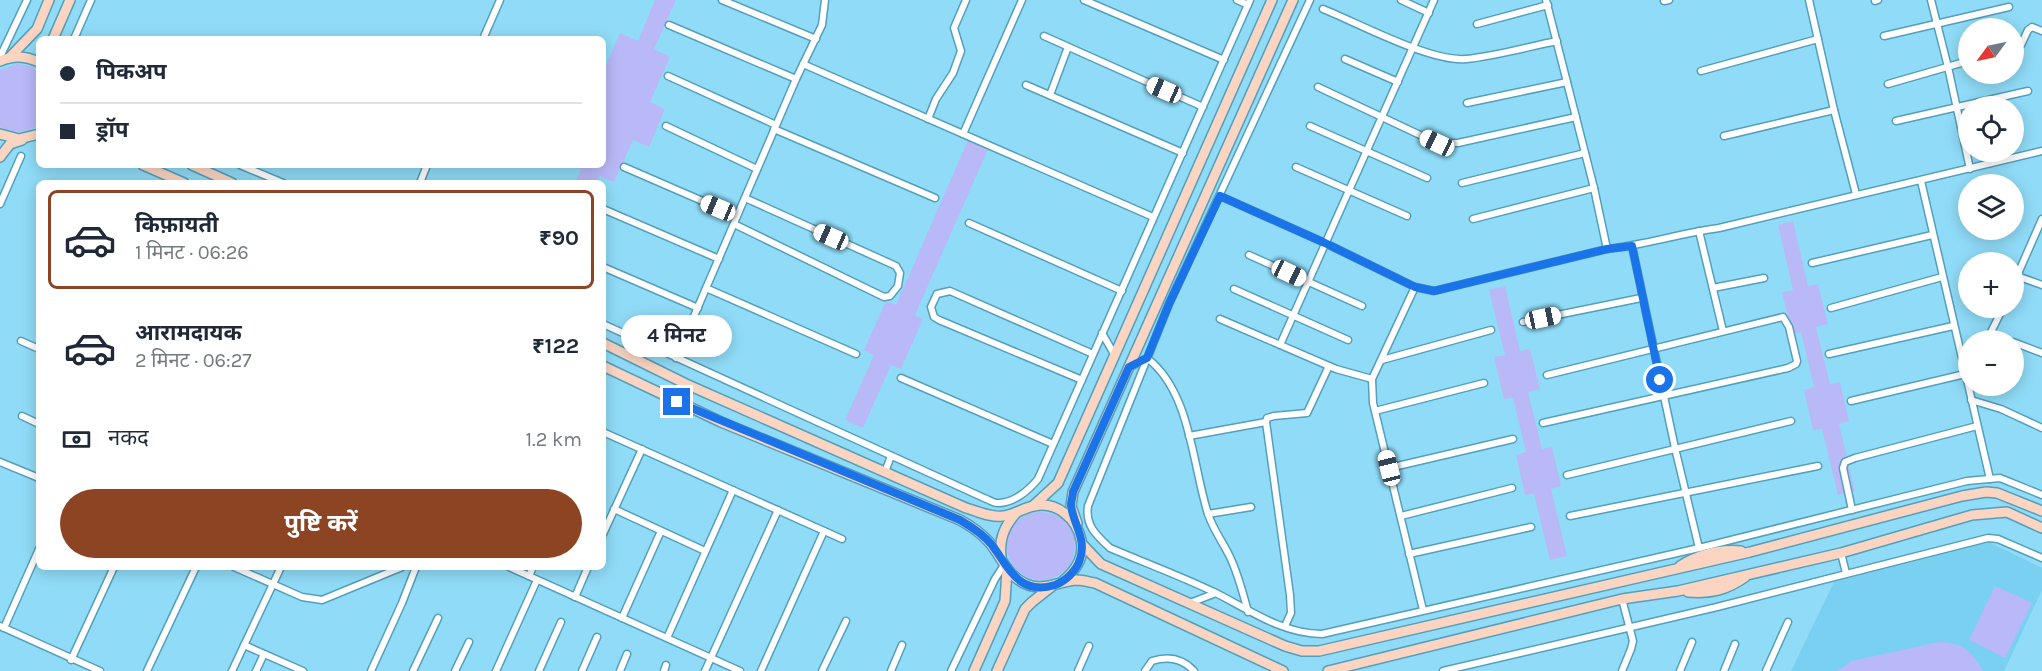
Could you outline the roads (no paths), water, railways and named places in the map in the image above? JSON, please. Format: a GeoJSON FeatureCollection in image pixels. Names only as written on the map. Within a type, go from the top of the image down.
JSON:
{"type":"FeatureCollection","features":[{"type":"Feature","properties":{"kind":"street"},"geometry":{"type":"LineString","coordinates":[[3,58],[27,0]]}},
{"type":"Feature","properties":{"kind":"street"},"geometry":{"type":"LineString","coordinates":[[3,58],[37,29],[49,0]]}},
{"type":"Feature","properties":{"kind":"street"},"geometry":{"type":"LineString","coordinates":[[54,36],[70,0]]}},
{"type":"Feature","properties":{"kind":"street"},"geometry":{"type":"LineString","coordinates":[[75,36],[91,0]]}},
{"type":"Feature","properties":{"kind":"street"},"geometry":{"type":"LineString","coordinates":[[484,36],[500,0]]}},
{"type":"Feature","properties":{"kind":"street"},"geometry":{"type":"LineString","coordinates":[[722,0],[816,39]]}},
{"type":"Feature","properties":{"kind":"street"},"geometry":{"type":"LineString","coordinates":[[676,358],[775,127],[822,25],[825,0]]}},
{"type":"Feature","properties":{"kind":"street"},"geometry":{"type":"LineString","coordinates":[[928,118],[936,99],[953,73],[961,51],[954,28],[966,0]]}},
{"type":"Feature","properties":{"kind":"street"},"geometry":{"type":"LineString","coordinates":[[963,134],[1022,0]]}},
{"type":"Feature","properties":{"kind":"street"},"geometry":{"type":"LineString","coordinates":[[1084,0],[1224,60]]}},
{"type":"Feature","properties":{"kind":"street"},"geometry":{"type":"LineString","coordinates":[[606,325],[997,503],[1011,500],[1032,486],[1038,479],[1249,2],[1237,0]]}},
{"type":"Feature","properties":{"kind":"street"},"geometry":{"type":"LineString","coordinates":[[1033,506],[1058,483],[1272,0]]}},
{"type":"Feature","properties":{"kind":"street"},"geometry":{"type":"LineString","coordinates":[[997,671],[1025,609],[1073,572],[1080,559],[1082,544],[1071,506],[1073,492],[1293,0]]}},
{"type":"Feature","properties":{"kind":"street"},"geometry":{"type":"LineString","coordinates":[[1310,0],[1169,304],[1093,493],[1087,515],[1090,526],[1096,536],[1110,548],[1216,593],[1249,612],[1304,634],[1322,634],[1699,548],[1967,481],[2009,480],[2042,495]]}},
{"type":"Feature","properties":{"kind":"street"},"geometry":{"type":"LineString","coordinates":[[1401,0],[1429,13]]}},
{"type":"Feature","properties":{"kind":"street"},"geometry":{"type":"LineString","coordinates":[[1280,345],[1434,0]]}},
{"type":"Feature","properties":{"kind":"street"},"geometry":{"type":"LineString","coordinates":[[1809,0],[1856,194]]}},
{"type":"Feature","properties":{"kind":"street"},"geometry":{"type":"LineString","coordinates":[[1931,0],[1970,169]]}},
{"type":"Feature","properties":{"kind":"street"},"geometry":{"type":"LineString","coordinates":[[1478,24],[1547,3],[1594,188],[1607,249]]}},
{"type":"Feature","properties":{"kind":"street"},"geometry":{"type":"LineString","coordinates":[[1884,36],[2008,7]]}},
{"type":"Feature","properties":{"kind":"street"},"geometry":{"type":"LineString","coordinates":[[1323,9],[1444,58],[1465,59],[1557,41]]}},
{"type":"Feature","properties":{"kind":"street"},"geometry":{"type":"LineString","coordinates":[[669,24],[796,80]]}},
{"type":"Feature","properties":{"kind":"street"},"geometry":{"type":"LineString","coordinates":[[2024,39],[2032,27],[2042,31]]}},
{"type":"Feature","properties":{"kind":"street"},"geometry":{"type":"LineString","coordinates":[[1044,36],[1203,107]]}},
{"type":"Feature","properties":{"kind":"street"},"geometry":{"type":"LineString","coordinates":[[1701,71],[1818,39]]}},
{"type":"Feature","properties":{"kind":"street"},"geometry":{"type":"LineString","coordinates":[[1050,95],[1068,47]]}},
{"type":"Feature","properties":{"kind":"street"},"geometry":{"type":"LineString","coordinates":[[3,58],[24,57],[36,61]]}},
{"type":"Feature","properties":{"kind":"street"},"geometry":{"type":"LineString","coordinates":[[1344,59],[1398,82]]}},
{"type":"Feature","properties":{"kind":"street"},"geometry":{"type":"LineString","coordinates":[[804,64],[1153,218]]}},
{"type":"Feature","properties":{"kind":"street"},"geometry":{"type":"LineString","coordinates":[[1888,84],[1958,64]]}},
{"type":"Feature","properties":{"kind":"street"},"geometry":{"type":"LineString","coordinates":[[668,76],[775,127],[935,198]]}},
{"type":"Feature","properties":{"kind":"street"},"geometry":{"type":"LineString","coordinates":[[1467,103],[1567,82]]}},
{"type":"Feature","properties":{"kind":"street"},"geometry":{"type":"LineString","coordinates":[[1026,85],[1183,153]]}},
{"type":"Feature","properties":{"kind":"street"},"geometry":{"type":"LineString","coordinates":[[1318,87],[1437,143],[1458,143],[1576,117]]}},
{"type":"Feature","properties":{"kind":"street"},"geometry":{"type":"LineString","coordinates":[[1896,121],[2028,91]]}},
{"type":"Feature","properties":{"kind":"street"},"geometry":{"type":"LineString","coordinates":[[1724,136],[1834,110]]}},
{"type":"Feature","properties":{"kind":"street"},"geometry":{"type":"LineString","coordinates":[[666,126],[757,169]]}},
{"type":"Feature","properties":{"kind":"street"},"geometry":{"type":"LineString","coordinates":[[1310,126],[1427,178]]}},
{"type":"Feature","properties":{"kind":"street"},"geometry":{"type":"LineString","coordinates":[[0,134],[19,139],[36,134]]}},
{"type":"Feature","properties":{"kind":"street"},"geometry":{"type":"LineString","coordinates":[[0,157],[10,144],[36,134]]}},
{"type":"Feature","properties":{"kind":"street"},"geometry":{"type":"LineString","coordinates":[[1220,196],[1325,243],[1415,287],[1434,291],[1607,249],[1719,228],[1856,194],[1921,182],[2042,151]]}},
{"type":"Feature","properties":{"kind":"street"},"geometry":{"type":"LineString","coordinates":[[1462,183],[1585,153]]}},
{"type":"Feature","properties":{"kind":"street"},"geometry":{"type":"LineString","coordinates":[[0,204],[21,156]]}},
{"type":"Feature","properties":{"kind":"street"},"geometry":{"type":"LineString","coordinates":[[624,167],[737,216]]}},
{"type":"Feature","properties":{"kind":"street"},"geometry":{"type":"LineString","coordinates":[[1296,167],[1407,216]]}},
{"type":"Feature","properties":{"kind":"street"},"geometry":{"type":"LineString","coordinates":[[150,168],[177,180]]}},
{"type":"Feature","properties":{"kind":"street"},"geometry":{"type":"LineString","coordinates":[[199,168],[225,180]]}},
{"type":"Feature","properties":{"kind":"street"},"geometry":{"type":"LineString","coordinates":[[247,168],[276,180]]}},
{"type":"Feature","properties":{"kind":"street"},"geometry":{"type":"LineString","coordinates":[[1921,182],[1958,344]]}},
{"type":"Feature","properties":{"kind":"street"},"geometry":{"type":"LineString","coordinates":[[1473,219],[1594,188]]}},
{"type":"Feature","properties":{"kind":"street"},"geometry":{"type":"LineString","coordinates":[[734,224],[884,297],[890,296],[897,286],[900,273],[896,266],[745,198]]}},
{"type":"Feature","properties":{"kind":"street"},"geometry":{"type":"LineString","coordinates":[[606,210],[719,259]]}},
{"type":"Feature","properties":{"kind":"street"},"geometry":{"type":"LineString","coordinates":[[2024,260],[2042,219]]}},
{"type":"Feature","properties":{"kind":"street"},"geometry":{"type":"LineString","coordinates":[[969,223],[1122,291]]}},
{"type":"Feature","properties":{"kind":"street"},"geometry":{"type":"LineString","coordinates":[[1699,231],[1723,331]]}},
{"type":"Feature","properties":{"kind":"street"},"geometry":{"type":"LineString","coordinates":[[1812,263],[1932,235]]}},
{"type":"Feature","properties":{"kind":"street"},"geometry":{"type":"LineString","coordinates":[[1632,246],[1641,298],[1699,548]]}},
{"type":"Feature","properties":{"kind":"street"},"geometry":{"type":"LineString","coordinates":[[1249,255],[1362,306]]}},
{"type":"Feature","properties":{"kind":"street"},"geometry":{"type":"LineString","coordinates":[[606,268],[698,308]]}},
{"type":"Feature","properties":{"kind":"street"},"geometry":{"type":"LineString","coordinates":[[1831,308],[1942,277]]}},
{"type":"Feature","properties":{"kind":"street"},"geometry":{"type":"LineString","coordinates":[[1713,288],[1764,278]]}},
{"type":"Feature","properties":{"kind":"street"},"geometry":{"type":"LineString","coordinates":[[2024,279],[2042,285]]}},
{"type":"Feature","properties":{"kind":"street"},"geometry":{"type":"LineString","coordinates":[[1415,287],[1372,380],[1372,403],[1423,610]]}},
{"type":"Feature","properties":{"kind":"street"},"geometry":{"type":"LineString","coordinates":[[706,288],[856,354]]}},
{"type":"Feature","properties":{"kind":"street"},"geometry":{"type":"LineString","coordinates":[[1234,289],[1348,340]]}},
{"type":"Feature","properties":{"kind":"street"},"geometry":{"type":"LineString","coordinates":[[1082,380],[939,320],[934,317],[931,307],[937,294],[950,291],[1093,354]]}},
{"type":"Feature","properties":{"kind":"street"},"geometry":{"type":"LineString","coordinates":[[1523,322],[1641,298]]}},
{"type":"Feature","properties":{"kind":"street"},"geometry":{"type":"LineString","coordinates":[[1543,423],[1788,368],[1797,361],[1789,327],[1783,317],[1547,375]]}},
{"type":"Feature","properties":{"kind":"street"},"geometry":{"type":"LineString","coordinates":[[1220,319],[1329,366],[1372,380]]}},
{"type":"Feature","properties":{"kind":"street"},"geometry":{"type":"LineString","coordinates":[[1829,354],[1953,326]]}},
{"type":"Feature","properties":{"kind":"street"},"geometry":{"type":"LineString","coordinates":[[1382,360],[1491,330]]}},
{"type":"Feature","properties":{"kind":"street"},"geometry":{"type":"LineString","coordinates":[[1102,333],[1114,354]]}},
{"type":"Feature","properties":{"kind":"street"},"geometry":{"type":"LineString","coordinates":[[21,340],[36,348]]}},
{"type":"Feature","properties":{"kind":"street"},"geometry":{"type":"LineString","coordinates":[[606,344],[686,384],[983,513],[1000,517],[1033,506],[1047,505],[1071,518],[1079,530]]}},
{"type":"Feature","properties":{"kind":"street"},"geometry":{"type":"LineString","coordinates":[[2024,346],[2042,353]]}},
{"type":"Feature","properties":{"kind":"street"},"geometry":{"type":"LineString","coordinates":[[1129,367],[1147,358]]}},
{"type":"Feature","properties":{"kind":"street"},"geometry":{"type":"LineString","coordinates":[[1147,358],[1167,379],[1183,414],[1208,514],[1237,575],[1249,612]]}},
{"type":"Feature","properties":{"kind":"street"},"geometry":{"type":"LineString","coordinates":[[1285,626],[1291,613],[1290,595],[1266,422],[1267,418],[1274,416],[1307,413],[1329,366]]}},
{"type":"Feature","properties":{"kind":"street"},"geometry":{"type":"LineString","coordinates":[[606,367],[721,422],[960,520],[977,529],[1015,578],[1026,585],[1040,587],[1080,580],[1095,583],[1283,671]]}},
{"type":"Feature","properties":{"kind":"street"},"geometry":{"type":"LineString","coordinates":[[1851,401],[1958,376]]}},
{"type":"Feature","properties":{"kind":"street"},"geometry":{"type":"LineString","coordinates":[[901,378],[1053,444]]}},
{"type":"Feature","properties":{"kind":"street"},"geometry":{"type":"LineString","coordinates":[[1375,411],[1484,383]]}},
{"type":"Feature","properties":{"kind":"street"},"geometry":{"type":"LineString","coordinates":[[1970,396],[1990,479]]}},
{"type":"Feature","properties":{"kind":"street"},"geometry":{"type":"LineString","coordinates":[[1971,400],[2001,409],[2042,428]]}},
{"type":"Feature","properties":{"kind":"street"},"geometry":{"type":"LineString","coordinates":[[22,416],[36,423]]}},
{"type":"Feature","properties":{"kind":"street"},"geometry":{"type":"LineString","coordinates":[[1567,475],[1791,420]]}},
{"type":"Feature","properties":{"kind":"street"},"geometry":{"type":"LineString","coordinates":[[1189,436],[1266,422]]}},
{"type":"Feature","properties":{"kind":"street"},"geometry":{"type":"LineString","coordinates":[[1852,510],[1843,468],[1845,462],[1977,426]]}},
{"type":"Feature","properties":{"kind":"street"},"geometry":{"type":"LineString","coordinates":[[606,433],[842,538]]}},
{"type":"Feature","properties":{"kind":"street"},"geometry":{"type":"LineString","coordinates":[[1389,468],[1513,439]]}},
{"type":"Feature","properties":{"kind":"street"},"geometry":{"type":"LineString","coordinates":[[606,527],[642,449]]}},
{"type":"Feature","properties":{"kind":"street"},"geometry":{"type":"LineString","coordinates":[[885,472],[891,456]]}},
{"type":"Feature","properties":{"kind":"street"},"geometry":{"type":"LineString","coordinates":[[0,462],[36,477]]}},
{"type":"Feature","properties":{"kind":"street"},"geometry":{"type":"LineString","coordinates":[[1570,516],[1818,466]]}},
{"type":"Feature","properties":{"kind":"street"},"geometry":{"type":"LineString","coordinates":[[1401,516],[1512,488]]}},
{"type":"Feature","properties":{"kind":"street"},"geometry":{"type":"LineString","coordinates":[[666,638],[733,490]]}},
{"type":"Feature","properties":{"kind":"street"},"geometry":{"type":"LineString","coordinates":[[1082,544],[1101,564],[1285,646],[1302,651],[1319,651],[1750,552],[1962,496],[1986,492],[1997,493],[2042,511]]}},
{"type":"Feature","properties":{"kind":"street"},"geometry":{"type":"LineString","coordinates":[[1208,514],[1251,507]]}},
{"type":"Feature","properties":{"kind":"street"},"geometry":{"type":"LineString","coordinates":[[614,509],[705,551]]}},
{"type":"Feature","properties":{"kind":"street"},"geometry":{"type":"LineString","coordinates":[[705,671],[778,510]]}},
{"type":"Feature","properties":{"kind":"street"},"geometry":{"type":"LineString","coordinates":[[1328,671],[1622,598],[1678,591],[1705,593],[1731,587],[1749,574],[1841,553],[1972,515],[2007,512],[2042,528]]}},
{"type":"Feature","properties":{"kind":"street"},"geometry":{"type":"LineString","coordinates":[[974,671],[1005,601],[1001,536],[1006,524],[1016,513]]}},
{"type":"Feature","properties":{"kind":"street"},"geometry":{"type":"LineString","coordinates":[[1409,554],[1531,527]]}},
{"type":"Feature","properties":{"kind":"street"},"geometry":{"type":"LineString","coordinates":[[622,618],[661,531]]}},
{"type":"Feature","properties":{"kind":"street"},"geometry":{"type":"LineString","coordinates":[[761,671],[824,531]]}},
{"type":"Feature","properties":{"kind":"street"},"geometry":{"type":"LineString","coordinates":[[1443,671],[1717,607],[1988,538],[1998,539],[2042,558]]}},
{"type":"Feature","properties":{"kind":"street"},"geometry":{"type":"LineString","coordinates":[[1841,553],[1846,573]]}},
{"type":"Feature","properties":{"kind":"street"},"geometry":{"type":"LineString","coordinates":[[36,555],[2,627],[71,660],[100,671]]}},
{"type":"Feature","properties":{"kind":"street"},"geometry":{"type":"LineString","coordinates":[[951,671],[994,579],[1004,565]]}},
{"type":"Feature","properties":{"kind":"street"},"geometry":{"type":"LineString","coordinates":[[71,660],[113,570]]}},
{"type":"Feature","properties":{"kind":"street"},"geometry":{"type":"LineString","coordinates":[[147,671],[195,570]]}},
{"type":"Feature","properties":{"kind":"street"},"geometry":{"type":"LineString","coordinates":[[241,570],[302,597],[322,600],[395,570]]}},
{"type":"Feature","properties":{"kind":"street"},"geometry":{"type":"LineString","coordinates":[[232,671],[279,570]]}},
{"type":"Feature","properties":{"kind":"street"},"geometry":{"type":"LineString","coordinates":[[371,671],[415,570]]}},
{"type":"Feature","properties":{"kind":"street"},"geometry":{"type":"LineString","coordinates":[[516,570],[740,671]]}},
{"type":"Feature","properties":{"kind":"street"},"geometry":{"type":"LineString","coordinates":[[529,576],[532,570]]}},
{"type":"Feature","properties":{"kind":"street"},"geometry":{"type":"LineString","coordinates":[[575,597],[587,570]]}},
{"type":"Feature","properties":{"kind":"street"},"geometry":{"type":"LineString","coordinates":[[496,671],[537,579]]}},
{"type":"Feature","properties":{"kind":"street"},"geometry":{"type":"LineString","coordinates":[[1189,603],[1216,593]]}},
{"type":"Feature","properties":{"kind":"street"},"geometry":{"type":"LineString","coordinates":[[1622,598],[1633,645],[1622,671]]}},
{"type":"Feature","properties":{"kind":"street"},"geometry":{"type":"LineString","coordinates":[[413,671],[438,618]]}},
{"type":"Feature","properties":{"kind":"street"},"geometry":{"type":"LineString","coordinates":[[822,671],[846,621]]}},
{"type":"Feature","properties":{"kind":"street"},"geometry":{"type":"LineString","coordinates":[[539,671],[561,622]]}},
{"type":"Feature","properties":{"kind":"street"},"geometry":{"type":"LineString","coordinates":[[1766,671],[1788,622]]}},
{"type":"Feature","properties":{"kind":"street"},"geometry":{"type":"LineString","coordinates":[[582,671],[597,638]]}},
{"type":"Feature","properties":{"kind":"street"},"geometry":{"type":"LineString","coordinates":[[456,671],[469,642]]}},
{"type":"Feature","properties":{"kind":"street"},"geometry":{"type":"LineString","coordinates":[[1680,671],[1692,642]]}},
{"type":"Feature","properties":{"kind":"street"},"geometry":{"type":"LineString","coordinates":[[1724,671],[1735,644]]}},
{"type":"Feature","properties":{"kind":"street"},"geometry":{"type":"LineString","coordinates":[[244,645],[303,671]]}},
{"type":"Feature","properties":{"kind":"street"},"geometry":{"type":"LineString","coordinates":[[891,671],[902,645]]}},
{"type":"Feature","properties":{"kind":"street"},"geometry":{"type":"LineString","coordinates":[[1078,671],[1089,646]]}},
{"type":"Feature","properties":{"kind":"street"},"geometry":{"type":"LineString","coordinates":[[256,671],[264,654]]}},
{"type":"Feature","properties":{"kind":"street"},"geometry":{"type":"LineString","coordinates":[[620,671],[627,654]]}},
{"type":"Feature","properties":{"kind":"street"},"geometry":{"type":"LineString","coordinates":[[1145,671],[1152,661],[1171,658],[1182,661],[1194,671]]}}]}
